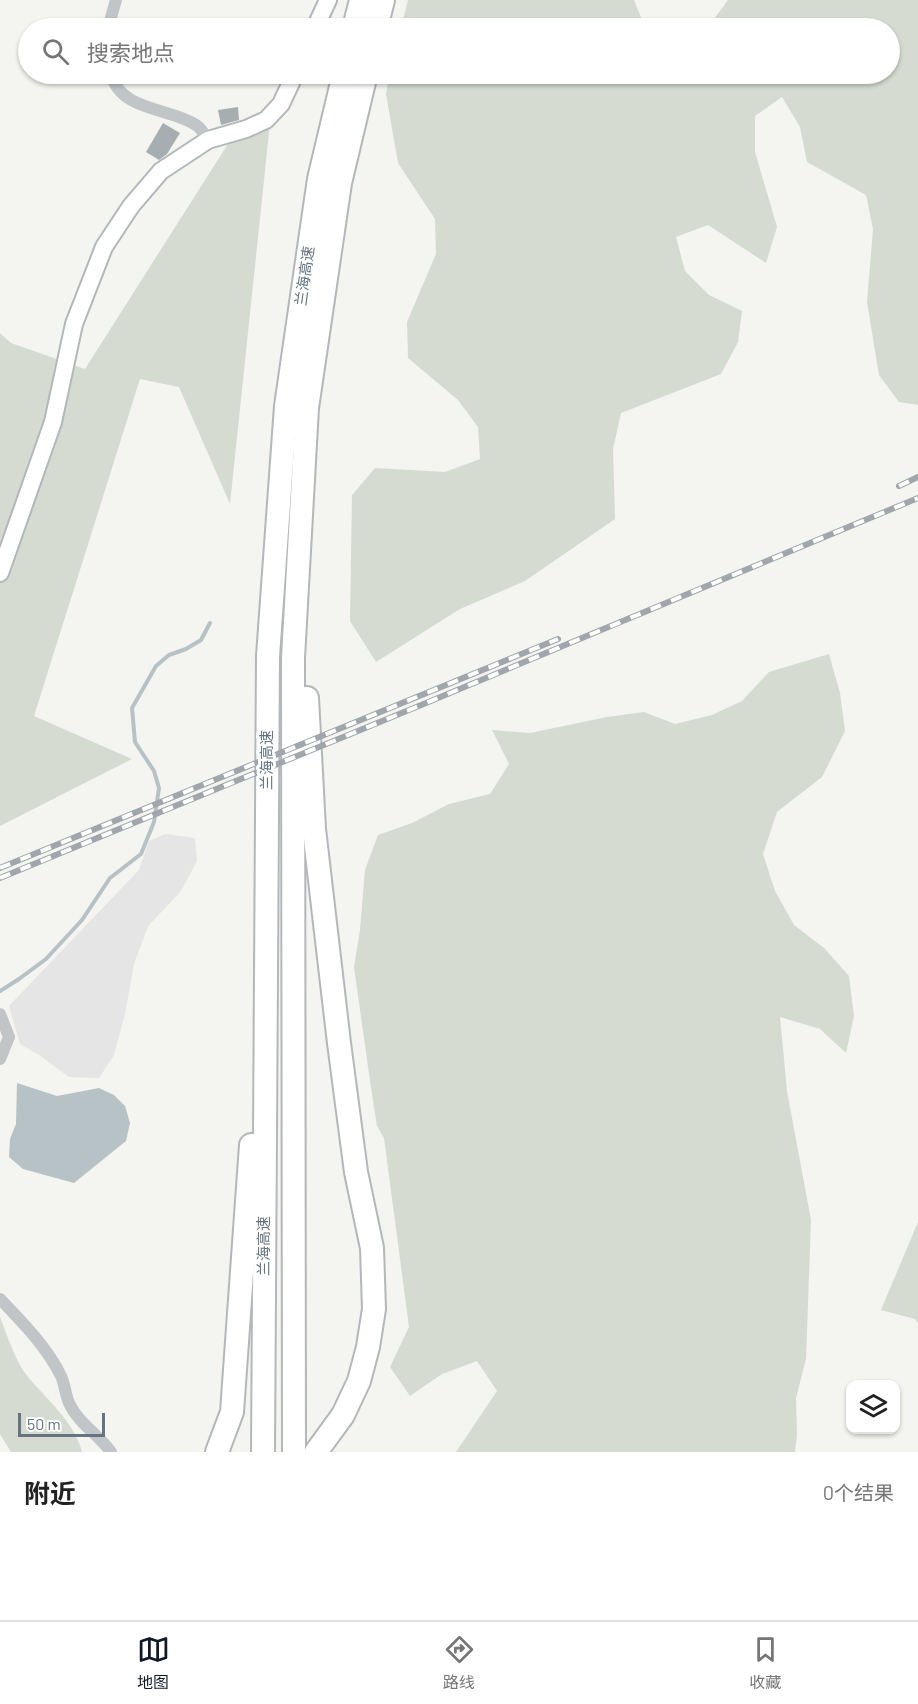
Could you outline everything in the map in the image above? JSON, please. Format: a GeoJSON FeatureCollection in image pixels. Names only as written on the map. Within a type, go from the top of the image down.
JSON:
{"type":"FeatureCollection","features":[{"type":"Feature","properties":{"kind":"highway"},"geometry":{"type":"LineString","coordinates":[[356,18],[361,0]]}},
{"type":"Feature","properties":{"kind":"highway"},"geometry":{"type":"LineString","coordinates":[[378,18],[383,0]]}},
{"type":"Feature","properties":{"kind":"highway","name":"兰海高速"},"geometry":{"type":"LineString","coordinates":[[263,1452],[268,656],[286,406],[320,179],[342,84]]}},
{"type":"Feature","properties":{"kind":"highway","name":"兰海高速"},"geometry":{"type":"LineString","coordinates":[[294,1452],[293,658],[307,408],[340,183],[364,84]]}},
{"type":"Feature","properties":{"kind":"highway"},"geometry":{"type":"LineString","coordinates":[[307,408],[304,624],[314,829],[356,1172],[372,1248],[374,1309],[368,1347],[359,1381],[343,1415],[316,1452]]}},
{"type":"Feature","properties":{"kind":"highway"},"geometry":{"type":"LineString","coordinates":[[225,1452],[232,1412],[253,1122],[266,1040]]}},
{"type":"Feature","properties":{"kind":"highway"},"geometry":{"type":"LineString","coordinates":[[217,1452],[232,1412]]}},
{"type":"Feature","properties":{"kind":"main road"},"geometry":{"type":"LineString","coordinates":[[320,18],[328,0]]}},
{"type":"Feature","properties":{"kind":"main road"},"geometry":{"type":"LineString","coordinates":[[0,573],[53,422],[74,324],[104,247],[131,206],[161,171],[208,140],[246,129],[266,120],[280,104],[290,84]]}},
{"type":"Feature","properties":{"kind":"street"},"geometry":{"type":"LineString","coordinates":[[111,18],[116,0]]}},
{"type":"Feature","properties":{"kind":"street"},"geometry":{"type":"LineString","coordinates":[[114,84],[128,99],[197,126],[208,140]]}},
{"type":"Feature","properties":{"kind":"street"},"geometry":{"type":"LineString","coordinates":[[0,1014],[9,1037],[0,1059]]}},
{"type":"Feature","properties":{"kind":"street"},"geometry":{"type":"LineString","coordinates":[[0,1299],[47,1354],[62,1377],[69,1403],[82,1423],[102,1439],[111,1452]]}},
{"type":"Feature","properties":{"kind":"shaded area"},"geometry":{"type":"Polygon","coordinates":[[[408,0],[634,0],[641,18],[404,18],[408,0]]]}},
{"type":"Feature","properties":{"kind":"shaded area"},"geometry":{"type":"Polygon","coordinates":[[[728,0],[918,0],[918,405],[899,402],[879,375],[867,302],[873,229],[866,195],[807,162],[800,127],[782,97],[755,116],[755,152],[777,227],[766,263],[708,225],[676,237],[685,271],[709,295],[742,311],[738,342],[721,374],[621,413],[613,449],[615,519],[525,581],[460,609],[376,662],[350,621],[352,495],[375,468],[445,472],[480,459],[478,427],[458,400],[408,358],[407,322],[436,254],[435,219],[398,163],[386,94],[388,84],[900,84],[900,18],[715,18],[728,0]]]}},
{"type":"Feature","properties":{"kind":"shaded area"},"geometry":{"type":"Polygon","coordinates":[[[270,123],[230,504],[179,387],[140,379],[34,716],[132,759],[0,826],[0,333],[11,343],[85,369],[233,136],[270,123]]]}},
{"type":"Feature","properties":{"kind":"shaded area"},"geometry":{"type":"Polygon","coordinates":[[[829,654],[840,693],[845,731],[822,777],[777,812],[763,854],[775,891],[794,925],[824,948],[849,976],[854,1016],[846,1053],[820,1029],[780,1017],[787,1091],[811,1220],[806,1359],[796,1398],[795,1452],[456,1452],[497,1391],[477,1361],[442,1374],[410,1396],[390,1367],[409,1327],[384,1138],[377,1126],[354,967],[365,870],[378,835],[412,823],[449,804],[490,794],[509,764],[492,730],[530,733],[644,712],[675,724],[712,715],[742,701],[769,672],[829,654]]]}},
{"type":"Feature","properties":{"kind":"shaded area"},"geometry":{"type":"Polygon","coordinates":[[[166,834],[195,838],[197,861],[181,891],[148,926],[134,964],[125,1014],[114,1055],[99,1078],[69,1077],[20,1044],[9,1006],[139,870],[149,841],[166,834]]]}},
{"type":"Feature","properties":{"kind":"shaded area"},"geometry":{"type":"Polygon","coordinates":[[[17,1083],[57,1096],[99,1088],[114,1095],[125,1106],[130,1123],[126,1141],[74,1183],[23,1169],[9,1157],[10,1139],[16,1124],[17,1083]]]}},
{"type":"Feature","properties":{"kind":"shaded area"},"geometry":{"type":"Polygon","coordinates":[[[918,1222],[918,1323],[915,1319],[881,1310],[918,1222]]]}},
{"type":"Feature","properties":{"kind":"shaded area"},"geometry":{"type":"Polygon","coordinates":[[[0,1317],[23,1371],[73,1430],[82,1452],[11,1452],[0,1434],[0,1317]]]}},
{"type":"Feature","properties":{"kind":"building"},"geometry":{"type":"Polygon","coordinates":[[[238,107],[239,120],[221,125],[218,110],[238,107]]]}},
{"type":"Feature","properties":{"kind":"building"},"geometry":{"type":"Polygon","coordinates":[[[163,123],[180,133],[167,154],[159,160],[146,152],[163,123]]]}},
{"type":"Feature","properties":{"kind":"waterway"},"geometry":{"type":"LineString","coordinates":[[0,991],[46,959],[82,920],[110,878],[141,854],[154,822],[159,788],[154,771],[135,742],[132,708],[156,666],[169,655],[201,640],[210,623]]}},
{"type":"Feature","properties":{"kind":"railway"},"geometry":{"type":"LineString","coordinates":[[899,486],[918,477]]}},
{"type":"Feature","properties":{"kind":"railway"},"geometry":{"type":"LineString","coordinates":[[0,878],[918,498]]}},
{"type":"Feature","properties":{"kind":"railway"},"geometry":{"type":"LineString","coordinates":[[0,868],[558,639]]}}]}
